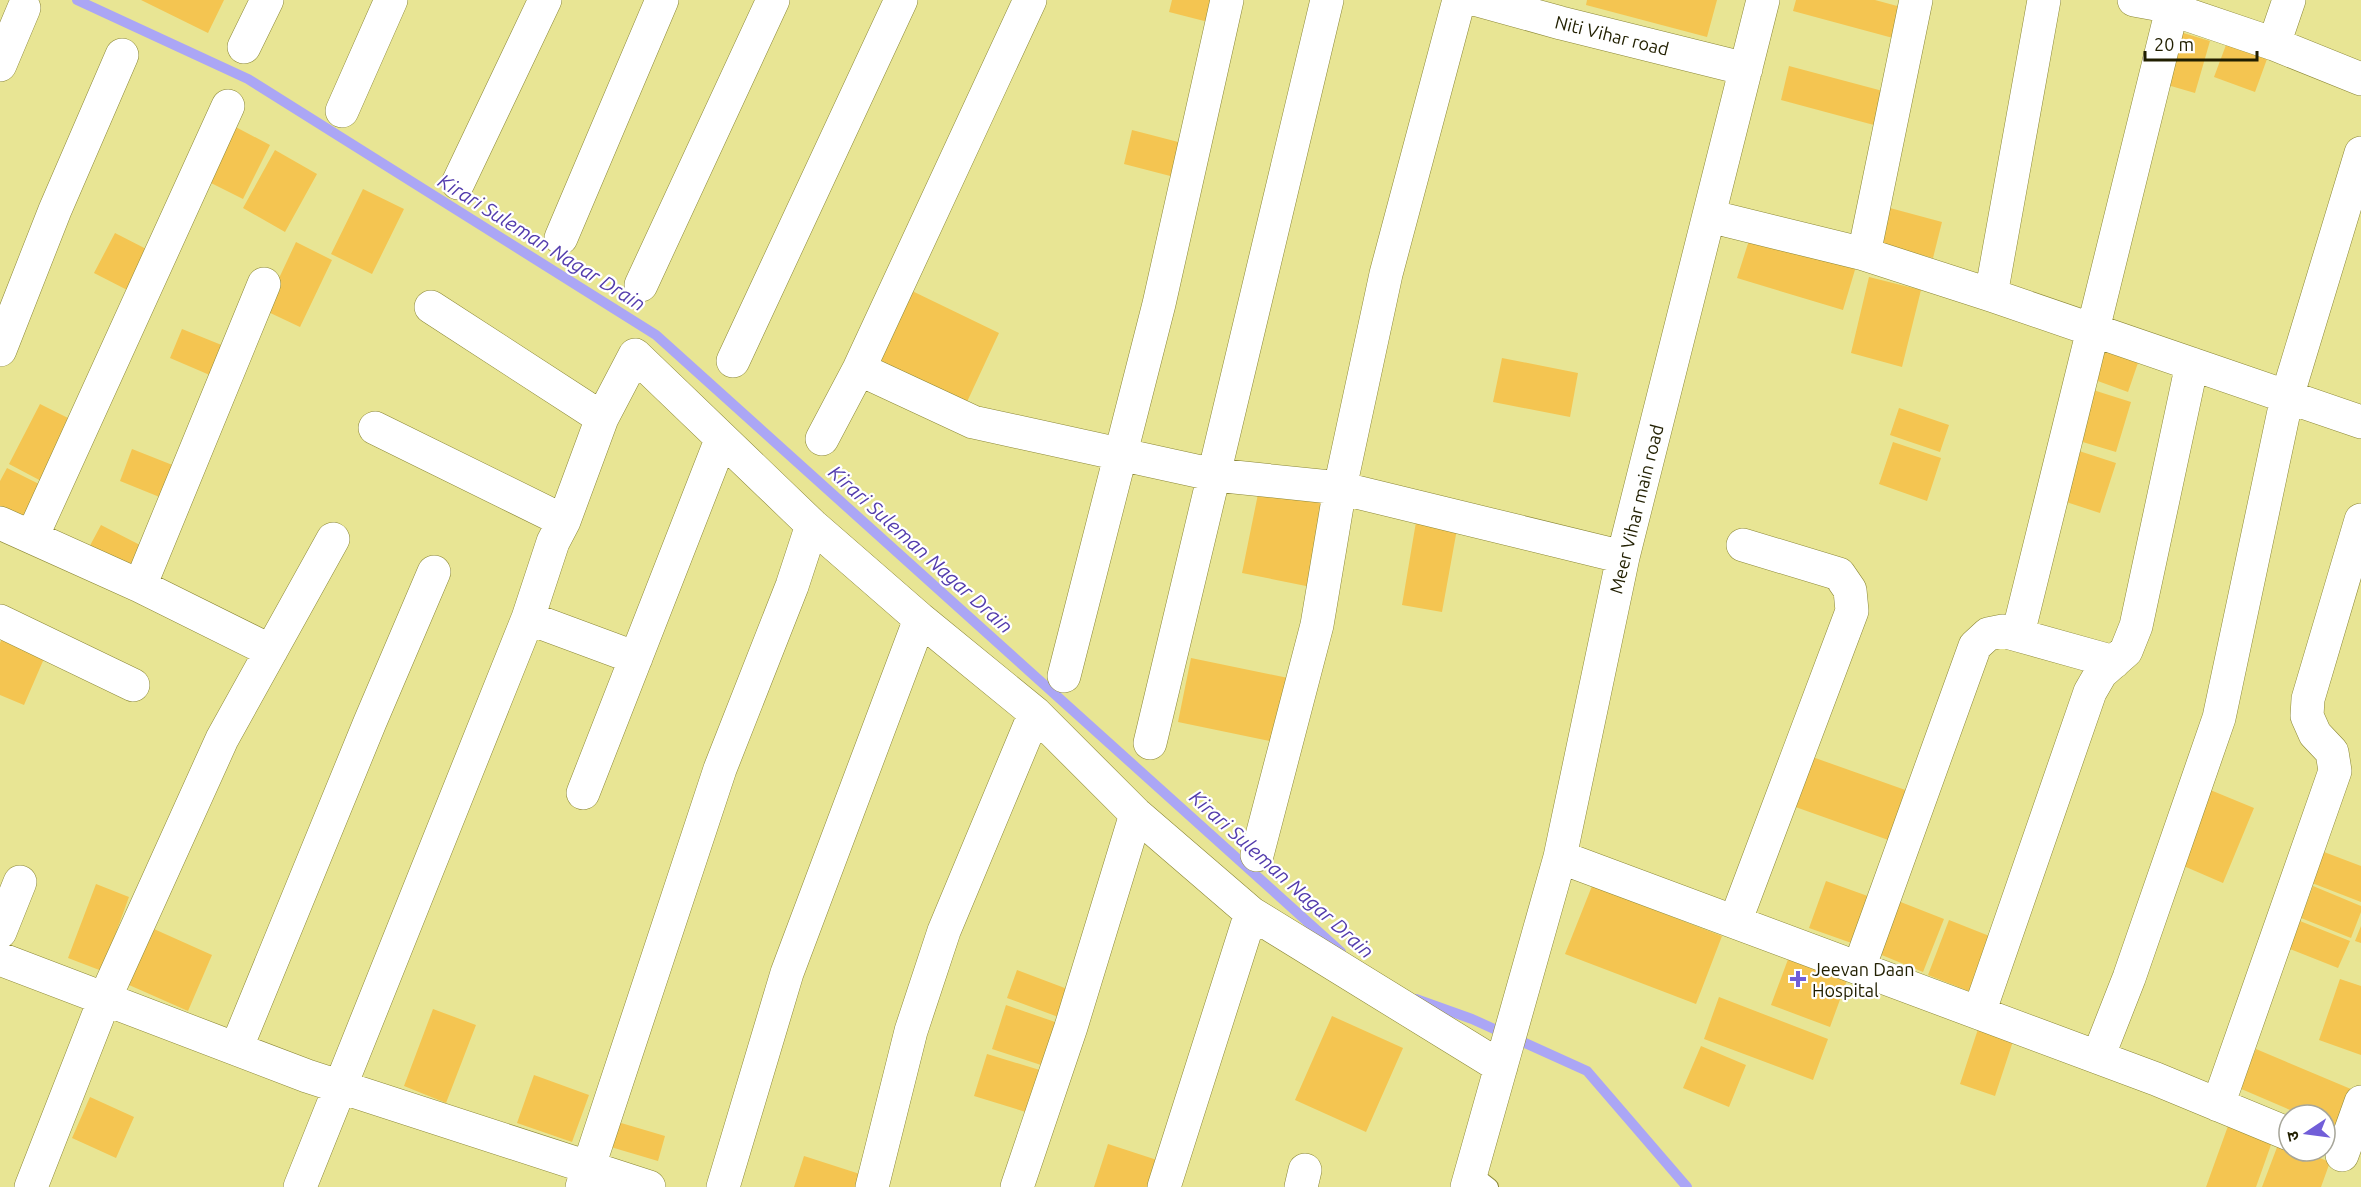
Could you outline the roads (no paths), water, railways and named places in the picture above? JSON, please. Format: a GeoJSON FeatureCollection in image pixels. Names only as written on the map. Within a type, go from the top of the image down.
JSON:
{"type":"FeatureCollection","features":[{"type":"Feature","properties":{"kind":"street"},"geometry":{"type":"LineString","coordinates":[[244,47],[267,0]]}},
{"type":"Feature","properties":{"kind":"street"},"geometry":{"type":"LineString","coordinates":[[342,111],[391,0]]}},
{"type":"Feature","properties":{"kind":"street"},"geometry":{"type":"LineString","coordinates":[[458,183],[544,0]]}},
{"type":"Feature","properties":{"kind":"street"},"geometry":{"type":"LineString","coordinates":[[561,238],[662,0]]}},
{"type":"Feature","properties":{"kind":"street"},"geometry":{"type":"LineString","coordinates":[[641,285],[773,0]]}},
{"type":"Feature","properties":{"kind":"street"},"geometry":{"type":"LineString","coordinates":[[733,361],[901,0]]}},
{"type":"Feature","properties":{"kind":"street"},"geometry":{"type":"LineString","coordinates":[[822,439],[859,369],[1030,0]]}},
{"type":"Feature","properties":{"kind":"street"},"geometry":{"type":"LineString","coordinates":[[1064,676],[1122,454],[1227,0]]}},
{"type":"Feature","properties":{"kind":"street"},"geometry":{"type":"LineString","coordinates":[[1150,742],[1327,0]]}},
{"type":"Feature","properties":{"kind":"street"},"geometry":{"type":"LineString","coordinates":[[1257,855],[1317,625],[1340,488],[1386,274],[1460,0]]}},
{"type":"Feature","properties":{"kind":"street","name":"Niti Vihar road"},"geometry":{"type":"LineString","coordinates":[[1478,0],[1575,13],[1746,69]]}},
{"type":"Feature","properties":{"kind":"street","name":"Meer Vihar main road"},"geometry":{"type":"LineString","coordinates":[[1503,1061],[1560,857],[1623,557],[1763,0]]}},
{"type":"Feature","properties":{"kind":"street"},"geometry":{"type":"LineString","coordinates":[[1864,254],[1916,0]]}},
{"type":"Feature","properties":{"kind":"street"},"geometry":{"type":"LineString","coordinates":[[1991,295],[2044,0]]}},
{"type":"Feature","properties":{"kind":"street"},"geometry":{"type":"LineString","coordinates":[[2274,44],[2289,0]]}},
{"type":"Feature","properties":{"kind":"street"},"geometry":{"type":"LineString","coordinates":[[2018,634],[2094,330],[2154,3],[2219,12],[2274,44],[2361,79]]}},
{"type":"Feature","properties":{"kind":"street"},"geometry":{"type":"LineString","coordinates":[[0,65],[24,8]]}},
{"type":"Feature","properties":{"kind":"street"},"geometry":{"type":"LineString","coordinates":[[0,350],[122,55]]}},
{"type":"Feature","properties":{"kind":"street"},"geometry":{"type":"LineString","coordinates":[[32,537],[228,106]]}},
{"type":"Feature","properties":{"kind":"street"},"geometry":{"type":"LineString","coordinates":[[2098,1058],[2129,978],[2219,718],[2287,397],[2361,153]]}},
{"type":"Feature","properties":{"kind":"street"},"geometry":{"type":"LineString","coordinates":[[1709,216],[1864,254],[1991,295],[2361,422]]}},
{"type":"Feature","properties":{"kind":"street"},"geometry":{"type":"LineString","coordinates":[[140,586],[264,284]]}},
{"type":"Feature","properties":{"kind":"street"},"geometry":{"type":"LineString","coordinates":[[431,307],[602,418]]}},
{"type":"Feature","properties":{"kind":"street"},"geometry":{"type":"LineString","coordinates":[[300,1187],[528,618],[553,542],[564,521],[602,418],[634,355],[812,525],[920,619],[1035,713],[1136,814],[1251,913],[1503,1061],[1476,1182]]}},
{"type":"Feature","properties":{"kind":"street"},"geometry":{"type":"LineString","coordinates":[[1979,1013],[2090,692],[2101,673],[2126,651],[2136,626],[2192,364]]}},
{"type":"Feature","properties":{"kind":"street"},"geometry":{"type":"LineString","coordinates":[[859,369],[973,422],[1215,475],[1340,488],[1623,557]]}},
{"type":"Feature","properties":{"kind":"street"},"geometry":{"type":"LineString","coordinates":[[375,428],[564,521]]}},
{"type":"Feature","properties":{"kind":"street"},"geometry":{"type":"LineString","coordinates":[[583,794],[721,440]]}},
{"type":"Feature","properties":{"kind":"street"},"geometry":{"type":"LineString","coordinates":[[2218,1105],[2335,771],[2332,752],[2315,734],[2307,716],[2308,699],[2361,520]]}},
{"type":"Feature","properties":{"kind":"street"},"geometry":{"type":"LineString","coordinates":[[0,523],[140,586],[271,651]]}},
{"type":"Feature","properties":{"kind":"street"},"geometry":{"type":"LineString","coordinates":[[585,1177],[720,769],[792,586],[812,525]]}},
{"type":"Feature","properties":{"kind":"street"},"geometry":{"type":"LineString","coordinates":[[31,1187],[105,999],[222,740],[333,539]]}},
{"type":"Feature","properties":{"kind":"street"},"geometry":{"type":"LineString","coordinates":[[1735,922],[1852,611],[1850,590],[1839,574],[1743,545]]}},
{"type":"Feature","properties":{"kind":"street"},"geometry":{"type":"LineString","coordinates":[[236,1049],[434,572]]}},
{"type":"Feature","properties":{"kind":"street"},"geometry":{"type":"LineString","coordinates":[[528,618],[636,658]]}},
{"type":"Feature","properties":{"kind":"street"},"geometry":{"type":"LineString","coordinates":[[723,1187],[787,973],[920,619]]}},
{"type":"Feature","properties":{"kind":"street"},"geometry":{"type":"LineString","coordinates":[[0,621],[133,685]]}},
{"type":"Feature","properties":{"kind":"street"},"geometry":{"type":"LineString","coordinates":[[1859,968],[1975,646],[1988,634],[2003,631],[2114,662]]}},
{"type":"Feature","properties":{"kind":"street"},"geometry":{"type":"LineString","coordinates":[[872,1187],[911,1031],[944,931],[1035,713]]}},
{"type":"Feature","properties":{"kind":"street"},"geometry":{"type":"LineString","coordinates":[[1017,1187],[1071,1027],[1136,814]]}},
{"type":"Feature","properties":{"kind":"street"},"geometry":{"type":"LineString","coordinates":[[1560,857],[2098,1058],[2277,1129]]}},
{"type":"Feature","properties":{"kind":"street"},"geometry":{"type":"LineString","coordinates":[[0,932],[20,882]]}},
{"type":"Feature","properties":{"kind":"street"},"geometry":{"type":"LineString","coordinates":[[1164,1187],[1251,913]]}},
{"type":"Feature","properties":{"kind":"street"},"geometry":{"type":"LineString","coordinates":[[0,959],[236,1049],[585,1177],[649,1187]]}},
{"type":"Feature","properties":{"kind":"street"},"geometry":{"type":"LineString","coordinates":[[2343,1156],[2361,1102]]}},
{"type":"Feature","properties":{"kind":"waterway","name":"Kirari Suleman Nagar Drain"},"geometry":{"type":"LineString","coordinates":[[77,0],[248,79],[656,335],[1341,952]]}},
{"type":"Feature","properties":{"kind":"waterway","name":"Kirari Suleman Nagar Drain"},"geometry":{"type":"LineString","coordinates":[[1416,999],[1472,1019],[1587,1071],[1687,1187]]}},
{"type":"Feature","properties":{"kind":"place","name":"Jeevan Daan Hospital"},"geometry":{"type":"Point","coordinates":[1798,979]}}]}
